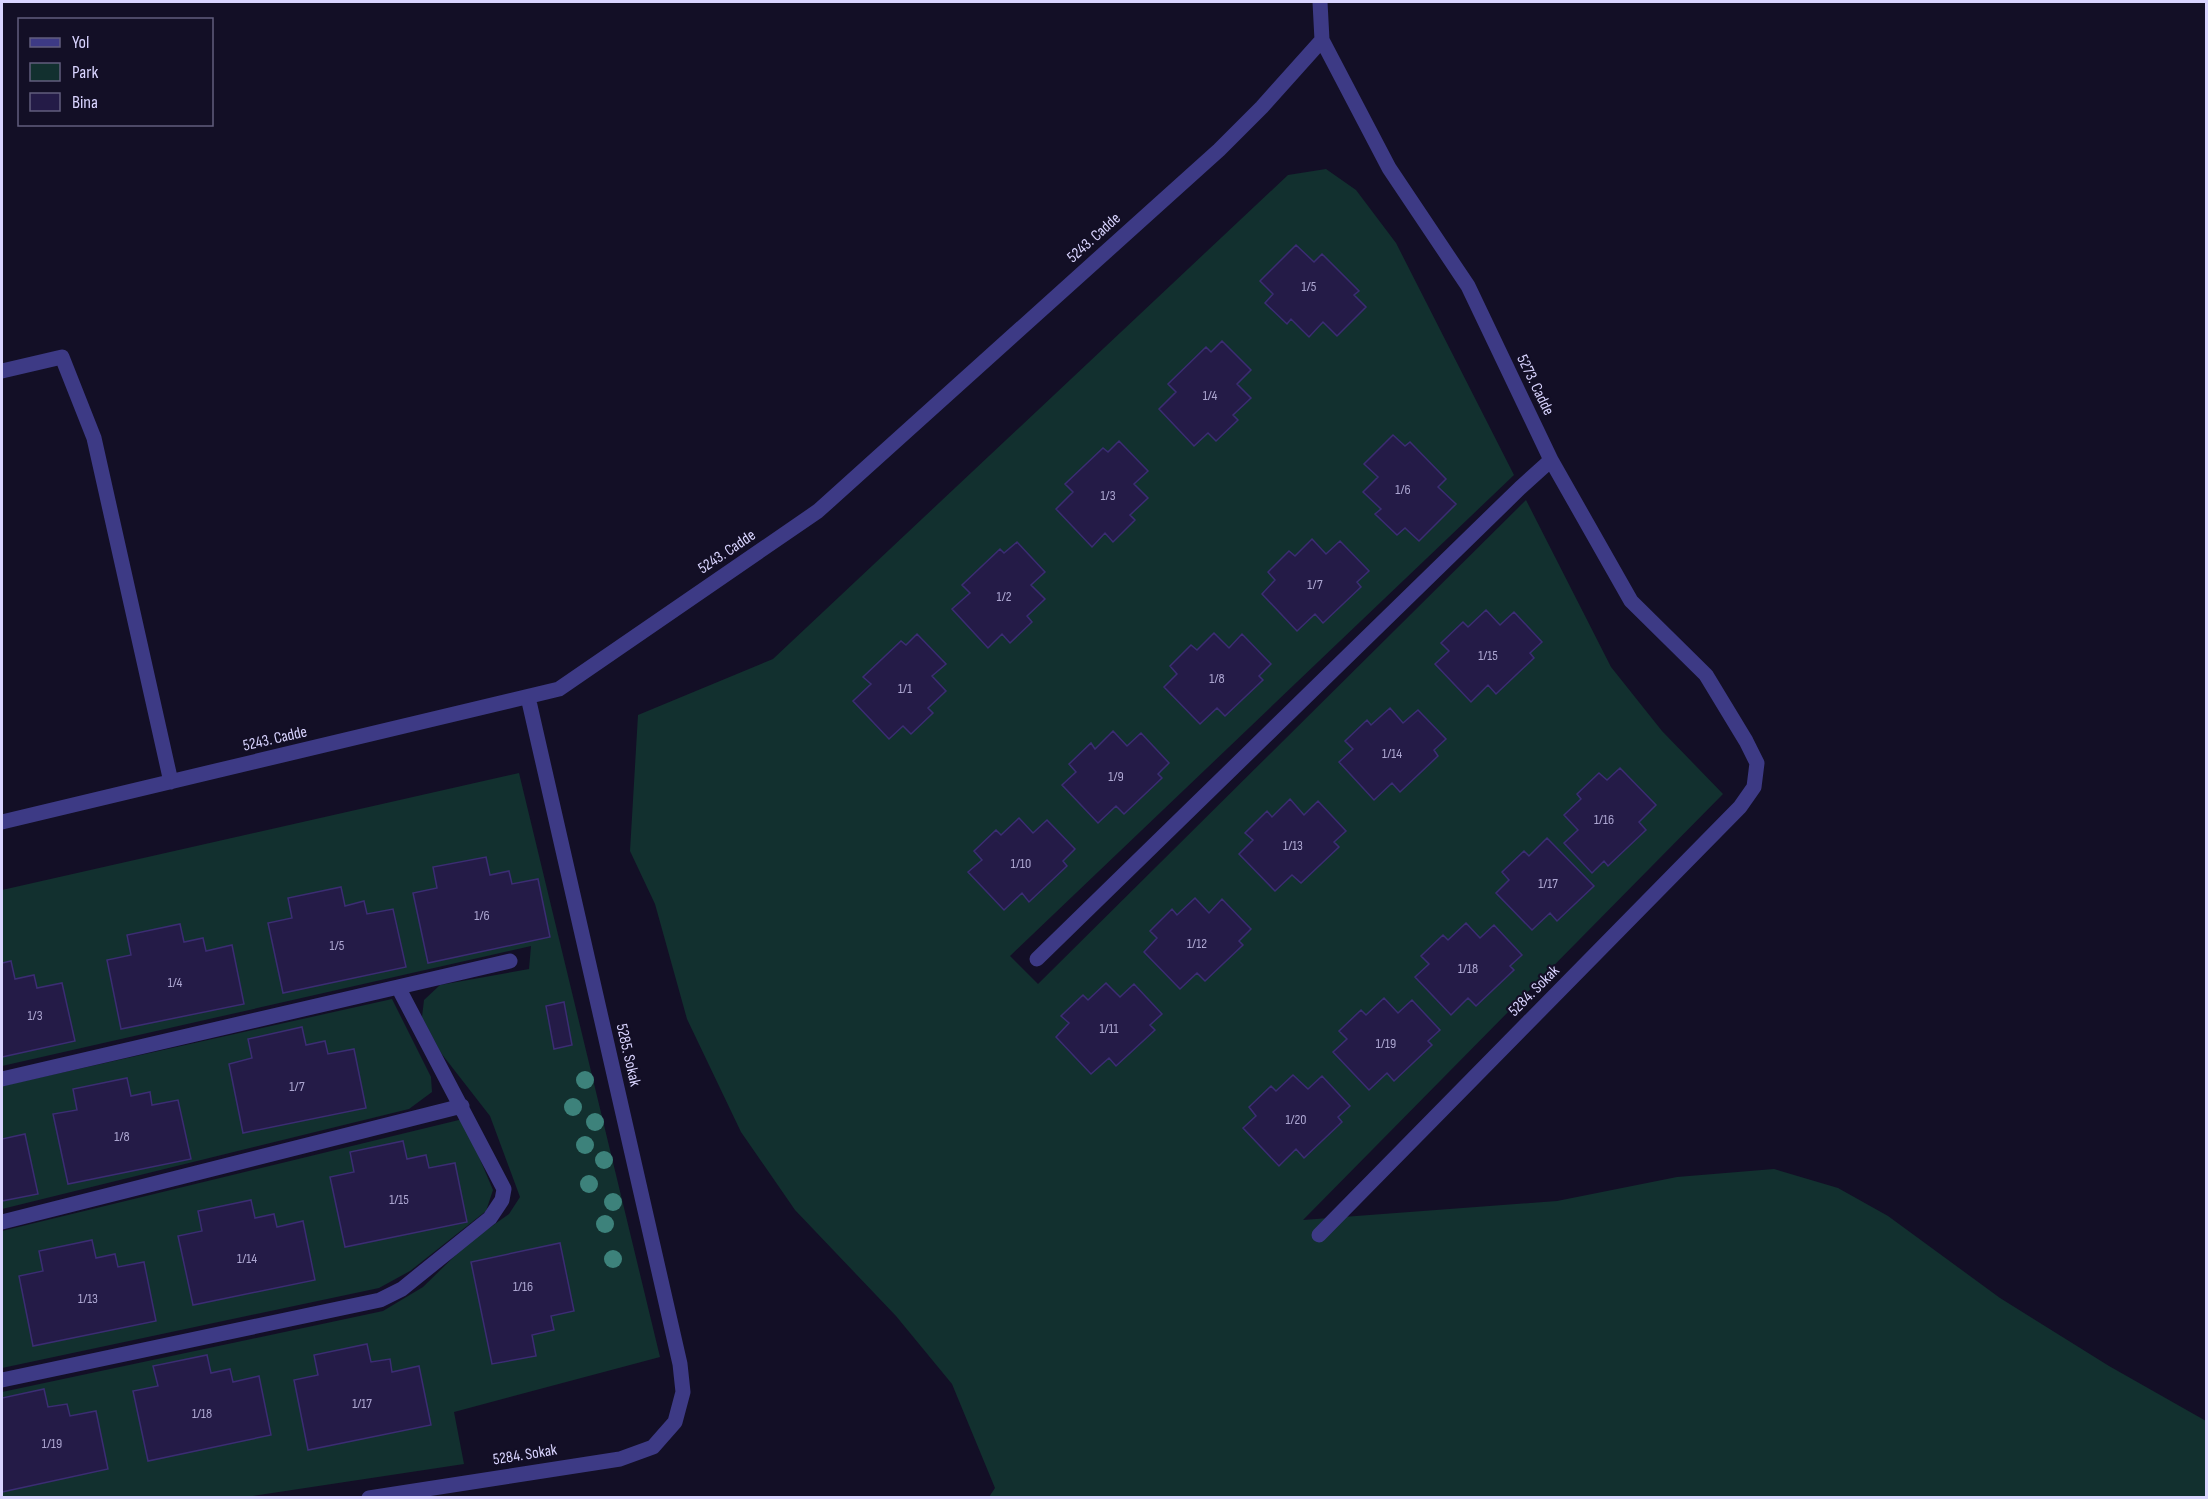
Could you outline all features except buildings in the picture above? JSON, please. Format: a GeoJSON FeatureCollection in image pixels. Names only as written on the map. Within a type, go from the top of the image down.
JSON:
{"type":"FeatureCollection","features":[{"type":"Feature","properties":{"kind":"street","name":"5273. Cadde"},"geometry":{"type":"LineString","coordinates":[[1320,2],[1322,40],[1389,168],[1468,286],[1551,460],[1631,601],[1706,675],[1757,763]]}},
{"type":"Feature","properties":{"kind":"street","name":"5243. Cadde"},"geometry":{"type":"LineString","coordinates":[[2,822],[559,689],[818,511],[1219,150],[1322,40]]}},
{"type":"Feature","properties":{"kind":"street"},"geometry":{"type":"LineString","coordinates":[[2,370],[62,357],[94,438],[171,782]]}},
{"type":"Feature","properties":{"kind":"street"},"geometry":{"type":"LineString","coordinates":[[1037,959],[1551,460]]}},
{"type":"Feature","properties":{"kind":"street","name":"5285. Sokak"},"geometry":{"type":"LineString","coordinates":[[528,697],[680,1364],[683,1392],[675,1422]]}},
{"type":"Feature","properties":{"kind":"street","name":"5284. Sokak"},"geometry":{"type":"LineString","coordinates":[[1319,1235],[1740,807],[1754,787],[1757,763]]}},
{"type":"Feature","properties":{"kind":"street"},"geometry":{"type":"LineString","coordinates":[[2,1079],[510,961]]}},
{"type":"Feature","properties":{"kind":"street"},"geometry":{"type":"LineString","coordinates":[[2,1380],[380,1300],[402,1289],[490,1218],[502,1200],[504,1189],[501,1181],[398,987]]}},
{"type":"Feature","properties":{"kind":"street"},"geometry":{"type":"LineString","coordinates":[[2,1222],[462,1106]]}},
{"type":"Feature","properties":{"kind":"street","name":"5284. Sokak"},"geometry":{"type":"LineString","coordinates":[[369,1497],[620,1459],[653,1447],[675,1422]]}},
{"type":"Feature","properties":{"kind":"green space"},"geometry":{"type":"Polygon","coordinates":[[[1326,169],[1356,190],[1396,243],[1514,475],[1010,956],[1038,984],[1526,500],[1611,667],[1662,731],[1723,794],[1303,1220],[1557,1201],[1677,1177],[1774,1169],[1838,1188],[1888,1216],[2000,1298],[2109,1366],[2206,1421],[2206,1497],[989,1497],[995,1488],[952,1384],[896,1316],[795,1210],[741,1132],[687,1019],[655,904],[630,851],[638,715],[773,659],[1288,175],[1326,169]]]}},
{"type":"Feature","properties":{"kind":"green space"},"geometry":{"type":"Polygon","coordinates":[[[519,773],[660,1357],[454,1412],[464,1464],[246,1497],[2,1497],[2,1392],[383,1311],[423,1287],[468,1243],[509,1214],[520,1197],[490,1116],[441,1053],[422,1017],[424,1000],[440,985],[529,969],[531,946],[2,1066],[2,890],[519,773]]]}},
{"type":"Feature","properties":{"kind":"green space"},"geometry":{"type":"Polygon","coordinates":[[[392,999],[431,1077],[432,1092],[409,1109],[2,1209],[2,1086],[392,999]]]}},
{"type":"Feature","properties":{"kind":"green space"},"geometry":{"type":"Polygon","coordinates":[[[463,1119],[493,1190],[486,1211],[410,1271],[379,1288],[2,1368],[2,1231],[463,1119]]]}}]}
